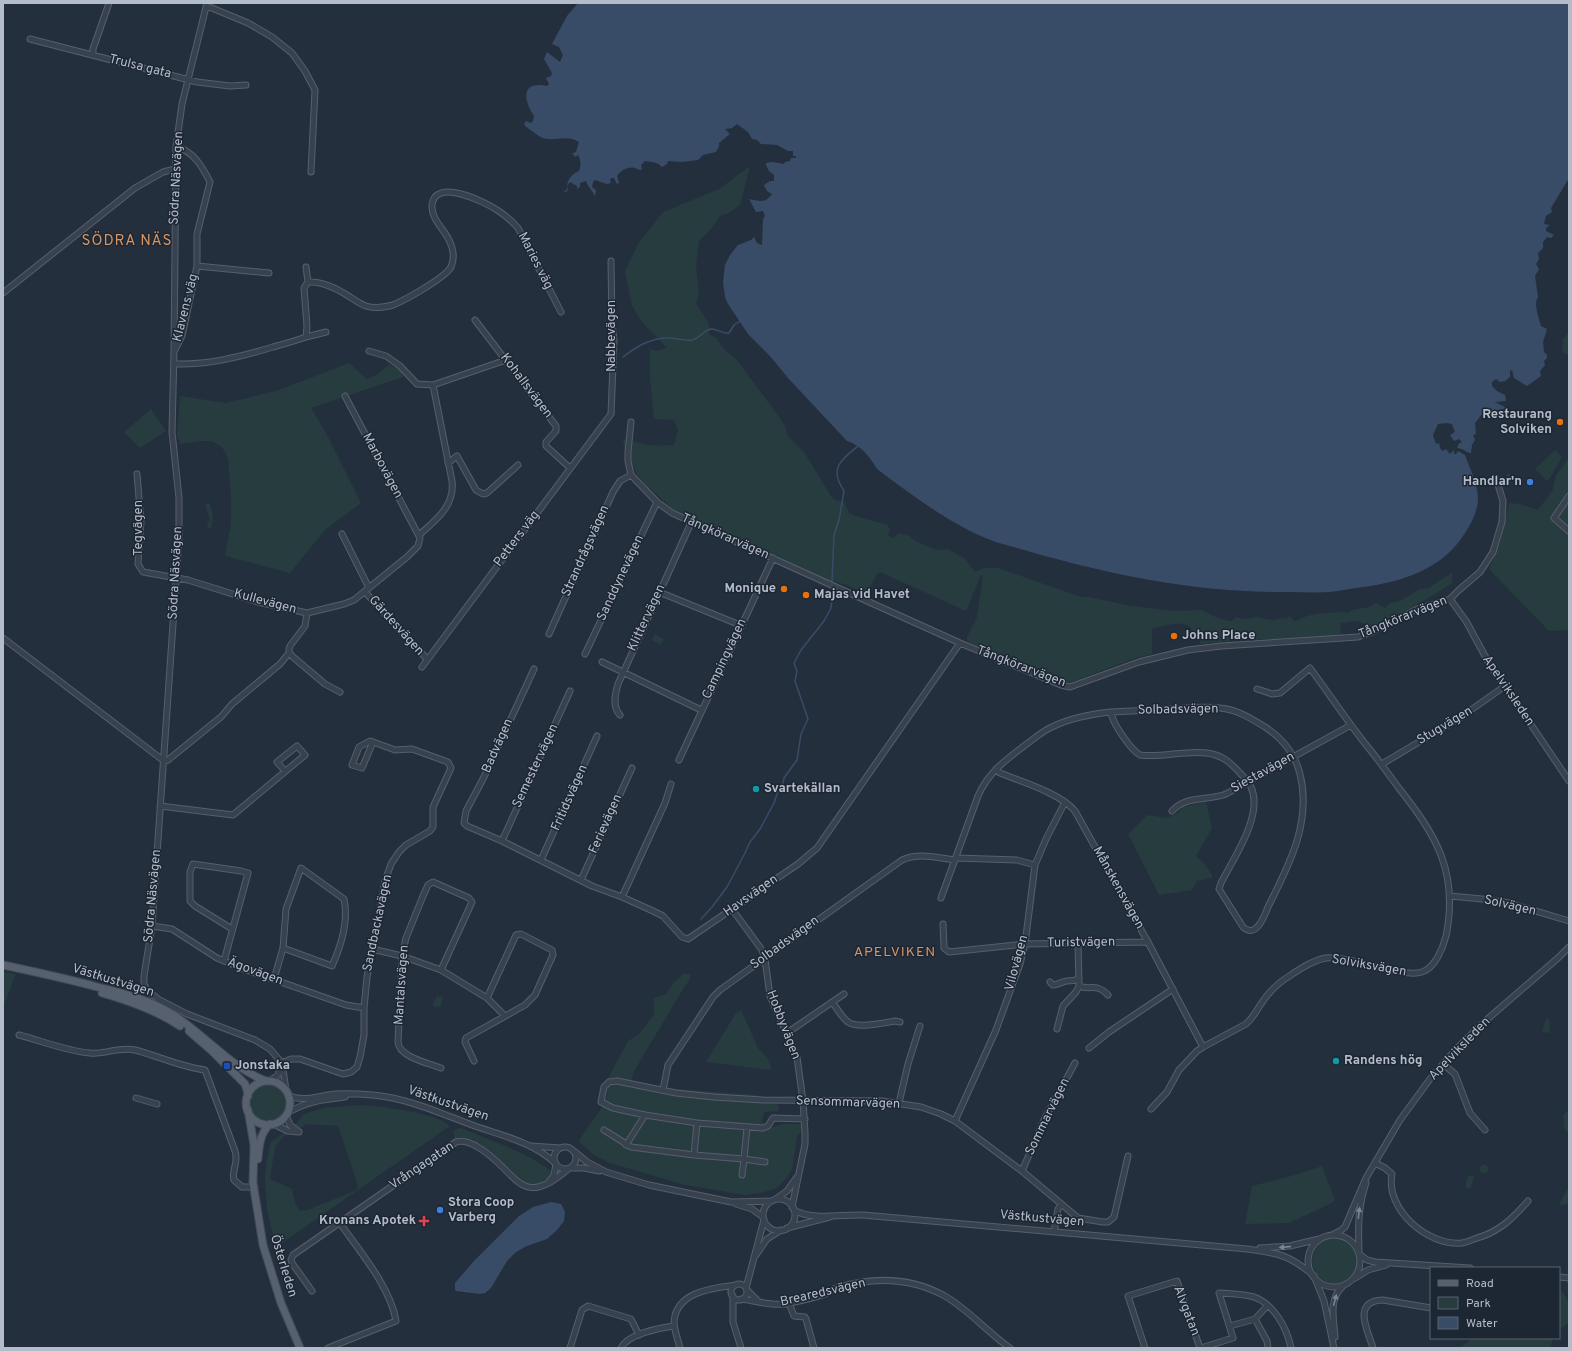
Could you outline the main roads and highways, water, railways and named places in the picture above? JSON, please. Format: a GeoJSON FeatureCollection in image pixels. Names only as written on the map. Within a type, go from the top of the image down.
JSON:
{"type":"FeatureCollection","features":[{"type":"Feature","properties":{"kind":"main road","name":"Västkustvägen"},"geometry":{"type":"LineString","coordinates":[[3,966],[72,980],[114,991],[153,1004],[172,1014],[192,1028],[242,1069],[253,1076],[268,1081]]}},
{"type":"Feature","properties":{"kind":"main road","name":"Västkustvägen"},"geometry":{"type":"LineString","coordinates":[[3,966],[135,1003],[169,1018],[198,1039],[228,1066],[244,1084],[248,1090],[248,1096]]}},
{"type":"Feature","properties":{"kind":"main road"},"geometry":{"type":"LineString","coordinates":[[268,1081],[279,1084],[287,1092],[290,1104],[287,1114],[282,1120],[272,1124],[263,1124],[251,1116],[248,1110],[247,1101],[248,1096],[255,1086],[268,1081]]}},
{"type":"Feature","properties":{"kind":"main road","name":"Österleden"},"geometry":{"type":"LineString","coordinates":[[248,1110],[254,1145],[253,1176],[257,1213],[263,1245],[281,1303],[300,1348]]}},
{"type":"Feature","properties":{"kind":"main road","name":"Österleden"},"geometry":{"type":"LineString","coordinates":[[255,1187],[261,1137],[264,1130],[272,1124]]}},
{"type":"Feature","properties":{"kind":"water"},"geometry":{"type":"Polygon","coordinates":[[[578,3],[1569,3],[1569,178],[1551,208],[1552,212],[1546,216],[1544,224],[1550,225],[1546,228],[1546,231],[1554,235],[1551,238],[1547,237],[1543,242],[1543,248],[1538,253],[1539,259],[1536,264],[1539,269],[1535,276],[1538,297],[1536,303],[1537,311],[1541,326],[1547,329],[1543,342],[1544,352],[1547,355],[1547,358],[1544,361],[1545,365],[1540,371],[1541,376],[1527,386],[1514,378],[1512,370],[1510,371],[1510,377],[1505,381],[1500,382],[1496,379],[1492,382],[1492,386],[1497,391],[1505,395],[1506,401],[1495,402],[1507,408],[1482,414],[1475,423],[1476,434],[1473,435],[1475,440],[1472,445],[1471,453],[1457,448],[1459,443],[1462,442],[1459,439],[1454,441],[1450,435],[1455,432],[1452,424],[1438,424],[1433,435],[1436,444],[1439,443],[1440,448],[1443,451],[1446,449],[1450,454],[1454,450],[1454,454],[1458,451],[1465,455],[1478,494],[1474,516],[1461,539],[1442,559],[1418,573],[1378,585],[1333,592],[1256,592],[1191,586],[1094,569],[1002,544],[962,527],[933,509],[877,469],[865,452],[857,445],[847,441],[788,378],[770,356],[748,334],[728,304],[725,297],[723,282],[725,265],[730,255],[738,245],[751,240],[754,237],[757,243],[762,245],[763,219],[765,216],[763,211],[756,212],[749,199],[764,201],[772,194],[767,191],[764,185],[770,181],[774,181],[774,175],[769,171],[766,163],[773,162],[784,164],[785,162],[790,161],[791,158],[796,158],[796,156],[793,156],[793,151],[788,151],[777,145],[761,144],[757,140],[752,139],[748,132],[737,124],[732,128],[725,129],[730,134],[719,143],[716,152],[703,155],[698,160],[682,162],[668,161],[667,164],[662,167],[656,163],[645,161],[641,165],[642,170],[630,168],[624,169],[620,172],[617,176],[619,183],[617,184],[614,178],[611,178],[611,183],[607,184],[595,180],[592,187],[596,190],[595,196],[586,181],[580,183],[580,187],[577,189],[577,186],[570,182],[567,186],[568,181],[580,169],[578,155],[575,157],[571,154],[576,152],[579,142],[568,138],[545,139],[524,124],[526,121],[531,123],[534,116],[530,110],[526,98],[527,93],[532,86],[547,86],[549,84],[546,78],[551,76],[552,73],[544,59],[547,52],[560,62],[563,55],[559,47],[552,44],[567,16],[578,3]]]}},
{"type":"Feature","properties":{"kind":"water"},"geometry":{"type":"Polygon","coordinates":[[[551,1202],[561,1204],[565,1212],[564,1221],[557,1230],[547,1239],[527,1246],[516,1252],[507,1261],[491,1288],[485,1293],[480,1294],[456,1291],[455,1283],[473,1262],[519,1216],[533,1207],[551,1202]]]}},
{"type":"Feature","properties":{"kind":"waterway"},"geometry":{"type":"LineString","coordinates":[[623,357],[639,346],[657,339],[671,338],[692,340],[711,329],[729,333],[734,325],[740,321]]}},
{"type":"Feature","properties":{"kind":"waterway"},"geometry":{"type":"LineString","coordinates":[[832,581],[834,535],[839,520],[844,491],[837,476],[837,471],[846,456],[858,446]]}},
{"type":"Feature","properties":{"kind":"waterway"},"geometry":{"type":"LineString","coordinates":[[701,919],[727,887],[750,842],[760,829],[774,803],[779,788],[783,784],[784,778],[797,760],[801,734],[808,719],[795,681],[797,671],[794,663],[801,650],[824,621],[831,608],[833,590]]}},
{"type":"Feature","properties":{"kind":"place","name":"Restaurang Solviken"},"geometry":{"type":"Point","coordinates":[1560,422]}},
{"type":"Feature","properties":{"kind":"place","name":"Handlar'n"},"geometry":{"type":"Point","coordinates":[1530,482]}},
{"type":"Feature","properties":{"kind":"place","name":"Monique"},"geometry":{"type":"Point","coordinates":[784,589]}},
{"type":"Feature","properties":{"kind":"place","name":"Majas vid Havet"},"geometry":{"type":"Point","coordinates":[806,595]}},
{"type":"Feature","properties":{"kind":"place","name":"Johns Place"},"geometry":{"type":"Point","coordinates":[1174,636]}},
{"type":"Feature","properties":{"kind":"place","name":"Svartekällan"},"geometry":{"type":"Point","coordinates":[756,789]}},
{"type":"Feature","properties":{"kind":"place","name":"Randens hög"},"geometry":{"type":"Point","coordinates":[1336,1061]}},
{"type":"Feature","properties":{"kind":"place","name":"Jonstaka"},"geometry":{"type":"Point","coordinates":[227,1066]}},
{"type":"Feature","properties":{"kind":"place","name":"Stora Coop Varberg"},"geometry":{"type":"Point","coordinates":[440,1210]}},
{"type":"Feature","properties":{"kind":"place","name":"Kronans Apotek"},"geometry":{"type":"Point","coordinates":[424,1221]}},
{"type":"Feature","properties":{"kind":"district","name":"SÖDRA NÄS"},"geometry":{"type":"Point","coordinates":[127,241]}},
{"type":"Feature","properties":{"kind":"district","name":"APELVIKEN"},"geometry":{"type":"Point","coordinates":[895,952]}}]}
